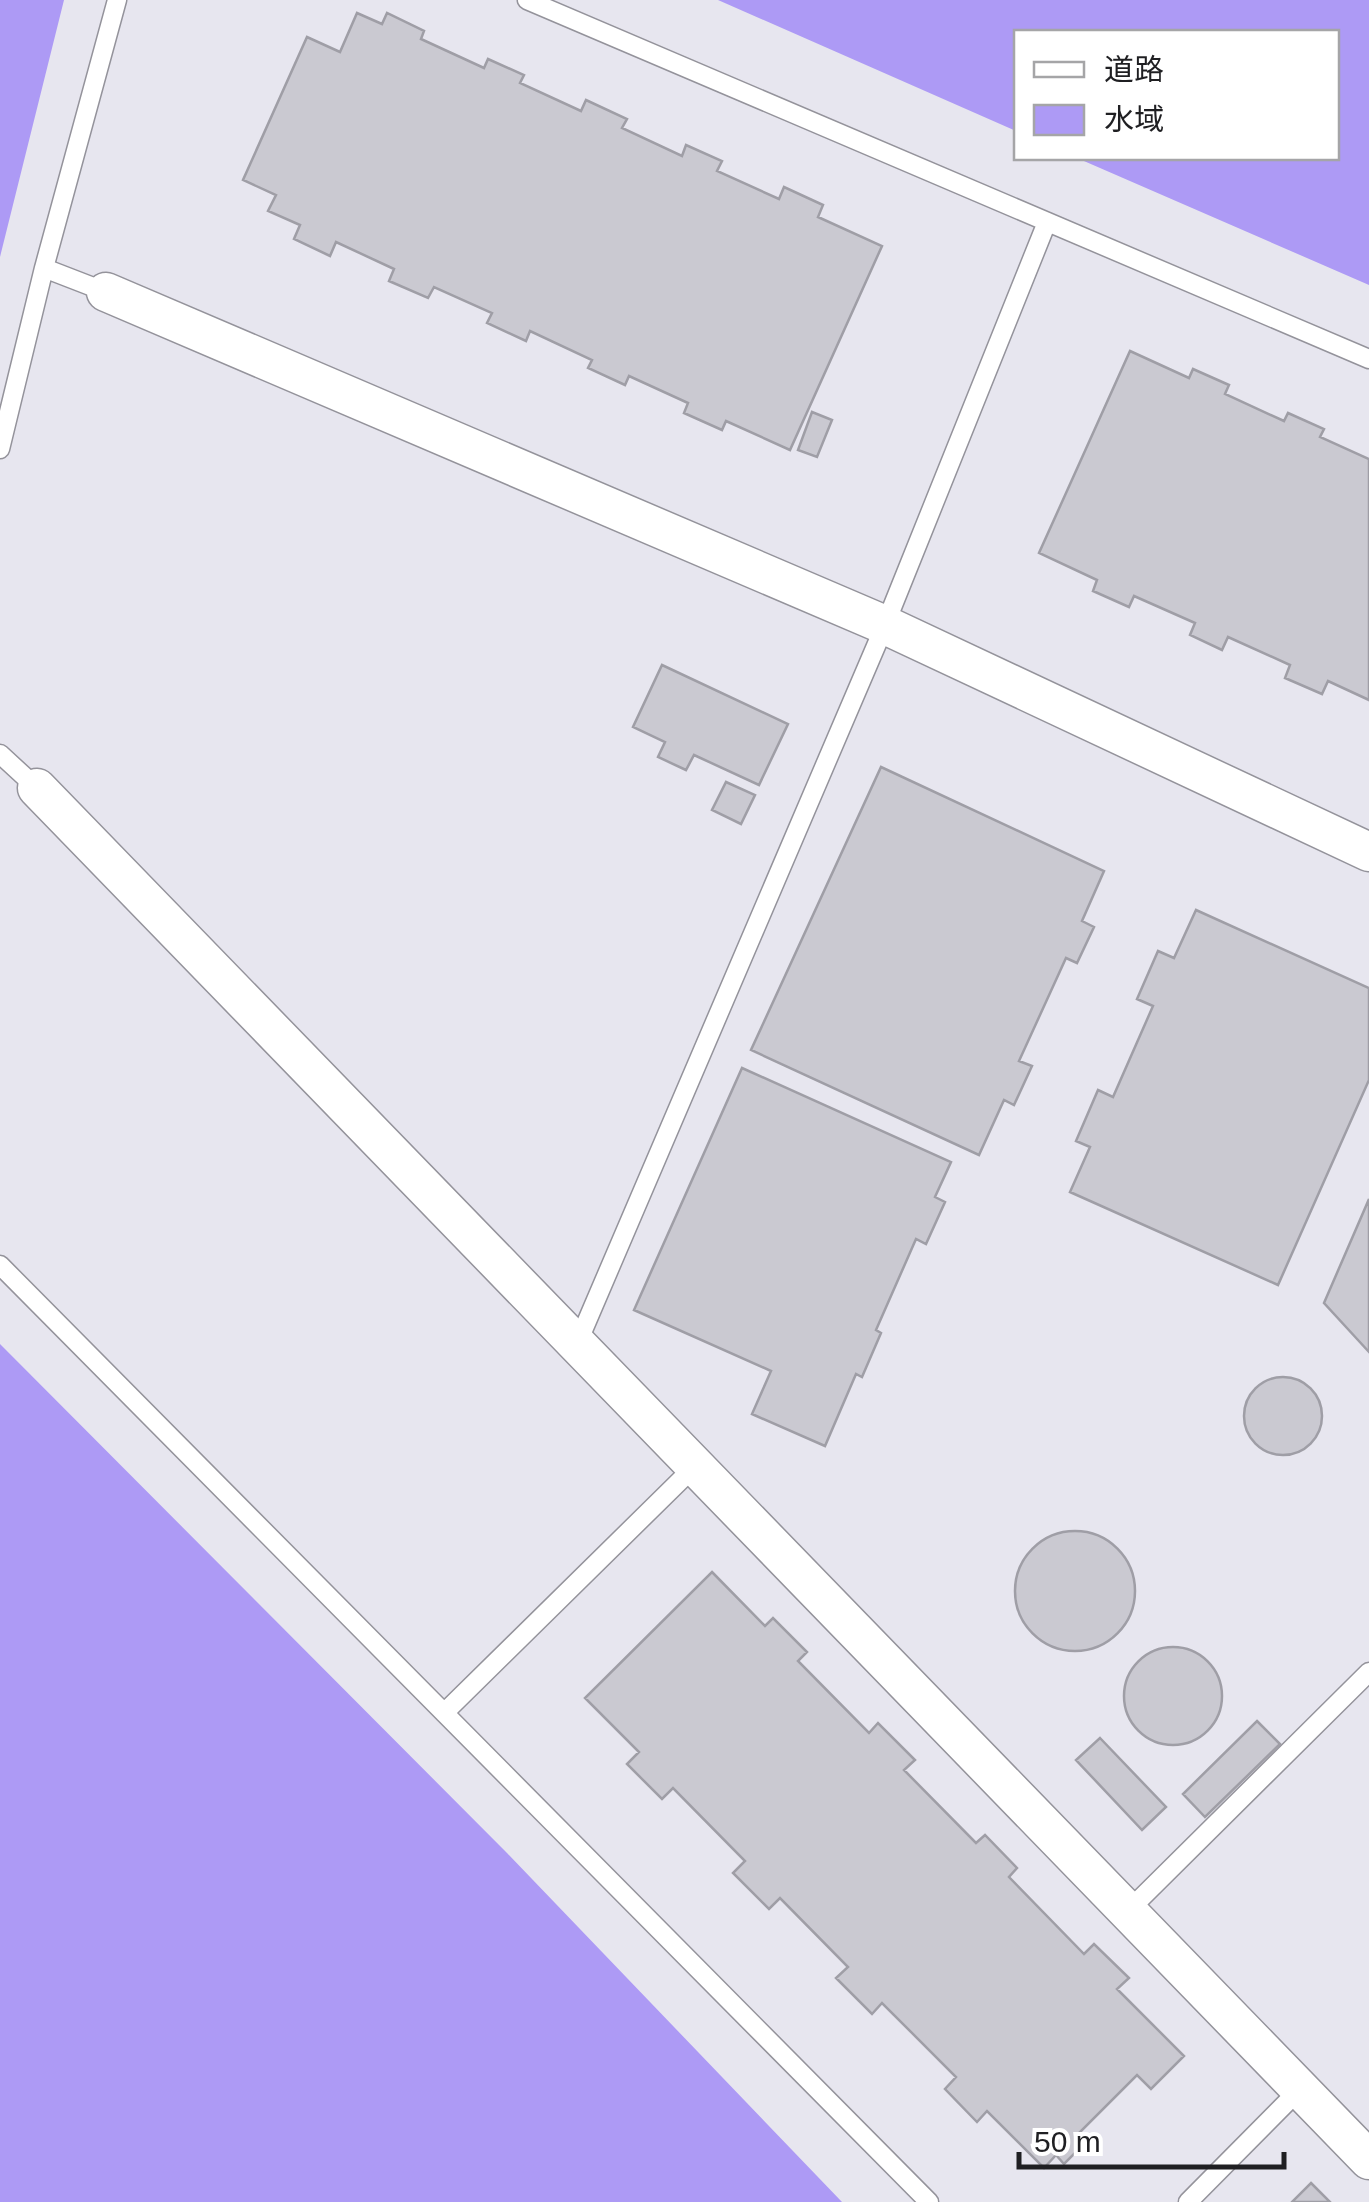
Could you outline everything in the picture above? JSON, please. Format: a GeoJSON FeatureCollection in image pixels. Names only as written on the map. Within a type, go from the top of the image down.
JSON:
{"type":"FeatureCollection","features":[{"type":"Feature","properties":{"kind":"street"},"geometry":{"type":"LineString","coordinates":[[106,292],[884,625],[1369,852]]}},
{"type":"Feature","properties":{"kind":"street"},"geometry":{"type":"LineString","coordinates":[[37,788],[1369,2160]]}},
{"type":"Feature","properties":{"kind":"lane"},"geometry":{"type":"LineString","coordinates":[[0,449],[44,268],[117,0]]}},
{"type":"Feature","properties":{"kind":"lane"},"geometry":{"type":"LineString","coordinates":[[527,0],[1369,359]]}},
{"type":"Feature","properties":{"kind":"lane"},"geometry":{"type":"LineString","coordinates":[[578,1342],[884,625],[1047,222]]}},
{"type":"Feature","properties":{"kind":"lane"},"geometry":{"type":"LineString","coordinates":[[44,268],[106,292]]}},
{"type":"Feature","properties":{"kind":"lane"},"geometry":{"type":"LineString","coordinates":[[0,754],[37,788]]}},
{"type":"Feature","properties":{"kind":"lane"},"geometry":{"type":"LineString","coordinates":[[0,1265],[929,2202]]}},
{"type":"Feature","properties":{"kind":"lane"},"geometry":{"type":"LineString","coordinates":[[444,1713],[695,1466]]}},
{"type":"Feature","properties":{"kind":"lane"},"geometry":{"type":"LineString","coordinates":[[1128,1912],[1369,1672]]}},
{"type":"Feature","properties":{"kind":"lane"},"geometry":{"type":"LineString","coordinates":[[1188,2202],[1300,2090]]}},
{"type":"Feature","properties":{"kind":"water"},"geometry":{"type":"Polygon","coordinates":[[[0,0],[64,0],[0,257],[0,0]]]}},
{"type":"Feature","properties":{"kind":"water"},"geometry":{"type":"Polygon","coordinates":[[[718,0],[1369,0],[1369,285],[1082,160],[1339,160],[1339,30],[1014,30],[1014,130],[718,0]]]}},
{"type":"Feature","properties":{"kind":"water"},"geometry":{"type":"Polygon","coordinates":[[[0,1344],[507,1853],[842,2202],[0,2202],[0,1344]]]}},
{"type":"Feature","properties":{"kind":"building"},"geometry":{"type":"Polygon","coordinates":[[[357,13],[382,24],[387,13],[424,31],[421,39],[484,68],[488,59],[524,75],[520,83],[581,111],[586,100],[627,119],[622,128],[682,156],[686,145],[722,161],[717,171],[779,199],[784,187],[823,205],[818,217],[882,246],[790,450],[726,421],[722,430],[684,413],[688,403],[629,376],[625,385],[588,368],[592,360],[530,331],[526,341],[487,323],[492,313],[434,287],[428,298],[389,281],[394,269],[336,242],[330,256],[294,239],[300,225],[268,211],[276,195],[243,180],[307,37],[340,52],[357,13]]]}},
{"type":"Feature","properties":{"kind":"building"},"geometry":{"type":"Polygon","coordinates":[[[1130,351],[1189,378],[1193,369],[1229,385],[1225,394],[1284,421],[1288,413],[1324,429],[1320,437],[1369,459],[1369,700],[1328,681],[1322,694],[1285,678],[1290,665],[1228,637],[1222,650],[1190,635],[1195,623],[1134,596],[1129,607],[1093,591],[1097,580],[1039,553],[1130,351]]]}},
{"type":"Feature","properties":{"kind":"building"},"geometry":{"type":"Polygon","coordinates":[[[812,412],[832,420],[817,457],[798,450],[812,412]]]}},
{"type":"Feature","properties":{"kind":"building"},"geometry":{"type":"Polygon","coordinates":[[[662,665],[788,724],[759,785],[694,755],[686,770],[658,757],[665,742],[633,727],[662,665]]]}},
{"type":"Feature","properties":{"kind":"building"},"geometry":{"type":"Polygon","coordinates":[[[881,767],[1104,871],[1082,921],[1094,927],[1077,963],[1066,958],[1019,1061],[1032,1066],[1014,1105],[1004,1100],[979,1155],[751,1050],[881,767]]]}},
{"type":"Feature","properties":{"kind":"building"},"geometry":{"type":"Polygon","coordinates":[[[726,782],[755,795],[741,824],[712,810],[726,782]]]}},
{"type":"Feature","properties":{"kind":"building"},"geometry":{"type":"Polygon","coordinates":[[[1196,910],[1369,988],[1369,1080],[1278,1285],[1070,1192],[1090,1147],[1076,1141],[1098,1090],[1113,1097],[1153,1006],[1137,999],[1158,951],[1174,958],[1196,910]]]}},
{"type":"Feature","properties":{"kind":"building"},"geometry":{"type":"Polygon","coordinates":[[[742,1068],[951,1162],[935,1197],[945,1202],[926,1244],[916,1239],[876,1330],[881,1333],[862,1377],[856,1374],[825,1446],[752,1414],[771,1371],[634,1310],[742,1068]]]}},
{"type":"Feature","properties":{"kind":"building"},"geometry":{"type":"Polygon","coordinates":[[[1369,1199],[1369,1352],[1324,1303],[1369,1199]]]}},
{"type":"Feature","properties":{"kind":"building"},"geometry":{"type":"Polygon","coordinates":[[[1283,1377],[1311,1388],[1322,1416],[1311,1444],[1283,1455],[1255,1444],[1244,1416],[1255,1388],[1283,1377]]]}},
{"type":"Feature","properties":{"kind":"building"},"geometry":{"type":"Polygon","coordinates":[[[1075,1531],[1098,1535],[1118,1548],[1131,1568],[1135,1591],[1131,1614],[1118,1634],[1098,1647],[1075,1651],[1052,1647],[1032,1634],[1019,1614],[1015,1591],[1019,1568],[1032,1548],[1052,1535],[1075,1531]]]}},
{"type":"Feature","properties":{"kind":"building"},"geometry":{"type":"Polygon","coordinates":[[[712,1572],[765,1626],[773,1618],[807,1652],[798,1661],[869,1733],[878,1723],[915,1760],[904,1770],[976,1843],[985,1835],[1017,1868],[1009,1877],[1084,1954],[1094,1944],[1129,1978],[1117,1989],[1184,2056],[1151,2089],[1137,2075],[1077,2135],[1085,2143],[1064,2164],[1056,2155],[1044,2168],[987,2111],[977,2122],[945,2089],[956,2077],[882,2003],[872,2014],[836,1978],[848,1967],[780,1898],[769,1909],[733,1873],[745,1861],[673,1788],[662,1799],[627,1764],[639,1752],[585,1698],[712,1572]]]}},
{"type":"Feature","properties":{"kind":"building"},"geometry":{"type":"Polygon","coordinates":[[[1173,1647],[1192,1651],[1208,1661],[1218,1677],[1222,1696],[1218,1715],[1208,1731],[1192,1741],[1173,1745],[1154,1741],[1138,1731],[1128,1715],[1124,1696],[1128,1677],[1138,1661],[1154,1651],[1173,1647]]]}},
{"type":"Feature","properties":{"kind":"building"},"geometry":{"type":"Polygon","coordinates":[[[1257,1721],[1280,1744],[1205,1817],[1183,1794],[1257,1721]]]}},
{"type":"Feature","properties":{"kind":"building"},"geometry":{"type":"Polygon","coordinates":[[[1100,1738],[1166,1807],[1142,1830],[1076,1760],[1100,1738]]]}},
{"type":"Feature","properties":{"kind":"building"},"geometry":{"type":"Polygon","coordinates":[[[1311,2183],[1330,2202],[1292,2202],[1311,2183]]]}}]}
